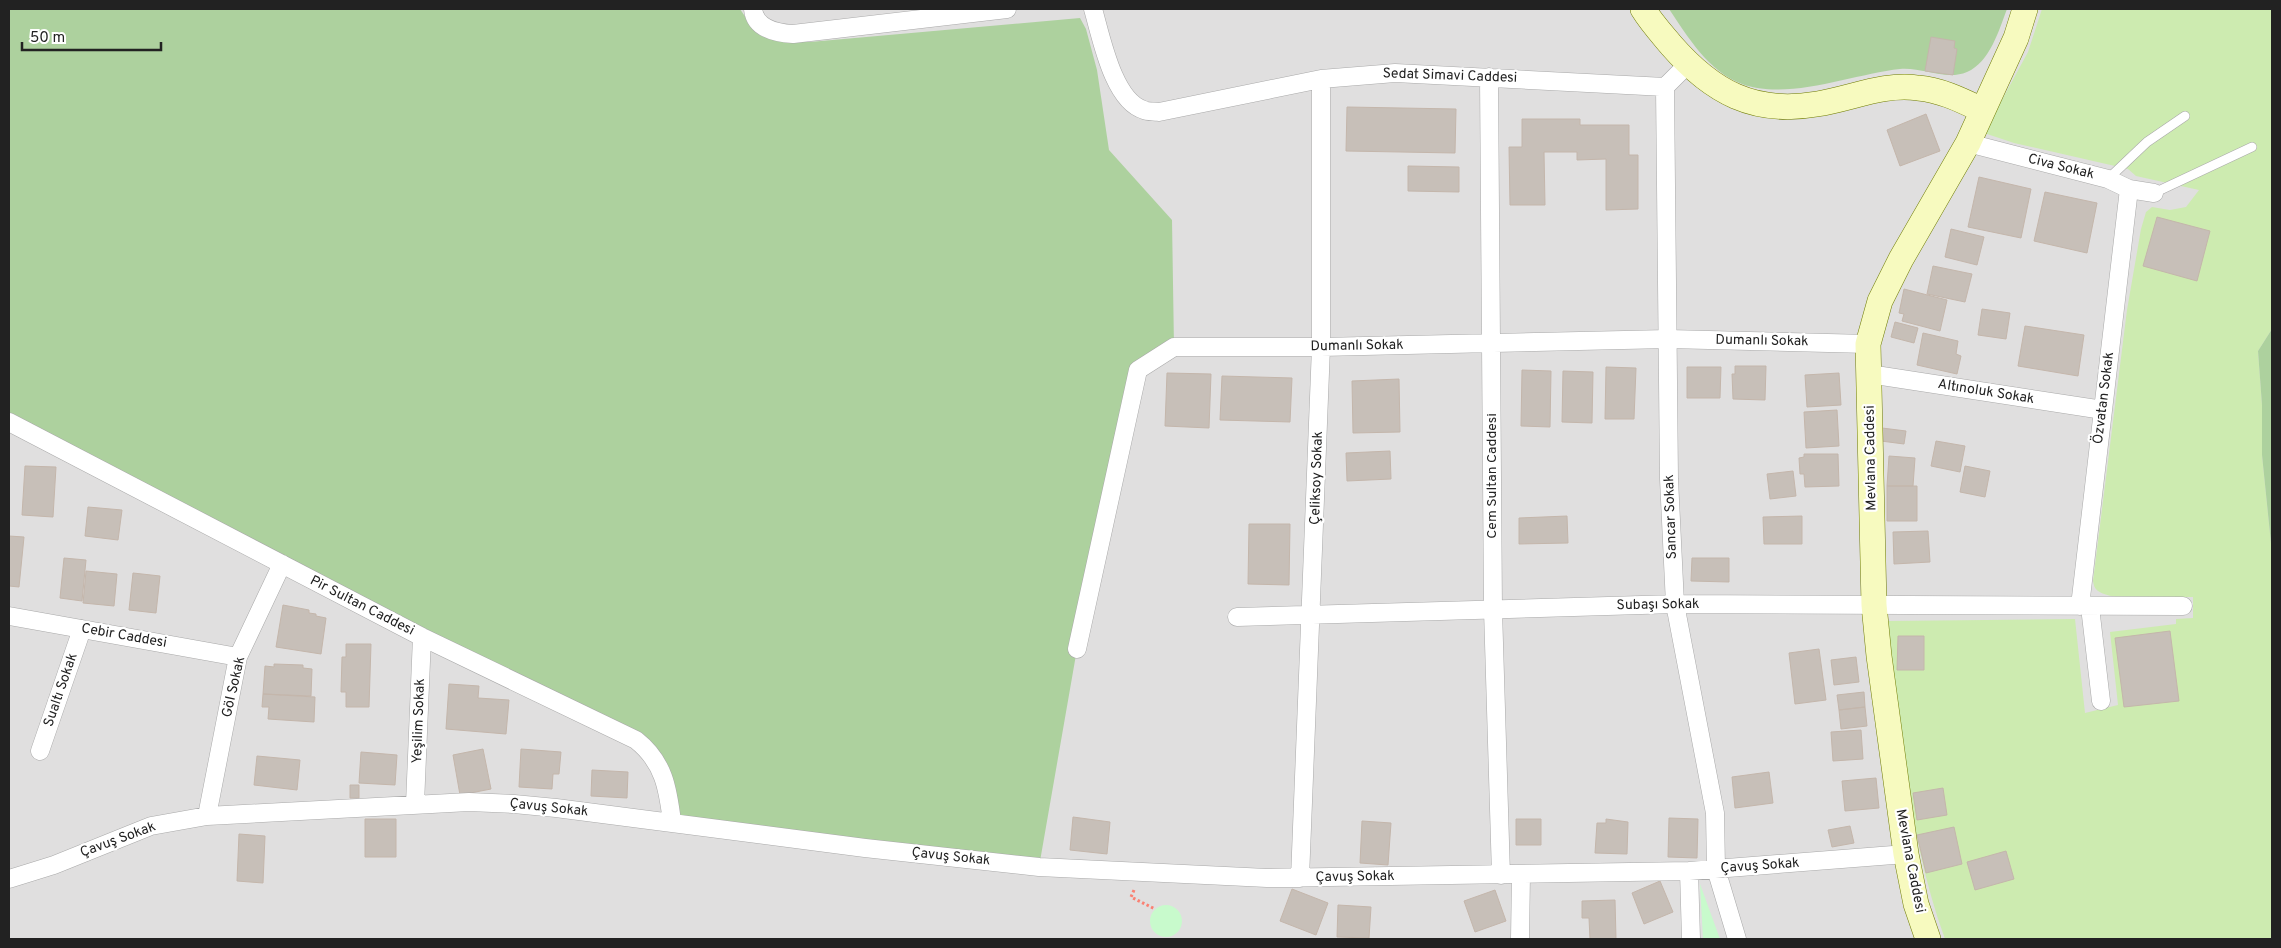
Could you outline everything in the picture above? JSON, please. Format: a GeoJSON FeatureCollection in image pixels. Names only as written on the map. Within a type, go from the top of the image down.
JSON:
{"type":"FeatureCollection","features":[{"type":"Feature","properties":{"kind":"street"},"geometry":{"type":"LineString","coordinates":[[753,9],[754,16],[762,26],[778,34],[793,34],[1007,9]]}},
{"type":"Feature","properties":{"kind":"street","name":"Sedat Simavi Caddesi"},"geometry":{"type":"LineString","coordinates":[[1093,9],[1111,71],[1126,97],[1143,110],[1159,112],[1321,79],[1394,73],[1665,87]]}},
{"type":"Feature","properties":{"kind":"street"},"geometry":{"type":"LineString","coordinates":[[1643,9],[1650,20],[1688,64],[1723,92],[1757,104],[1785,107],[1810,105],[1884,88],[1917,87],[1946,93],[1982,110]]}},
{"type":"Feature","properties":{"kind":"street","name":"Mevlana Caddesi"},"geometry":{"type":"LineString","coordinates":[[1928,939],[1916,904],[1906,854],[1874,605],[1868,344],[1880,300],[1900,259],[1968,143],[2016,38],[2026,9]]}},
{"type":"Feature","properties":{"kind":"street"},"geometry":{"type":"LineString","coordinates":[[1665,87],[1688,64]]}},
{"type":"Feature","properties":{"kind":"street","name":"Cem Sultan Caddesi"},"geometry":{"type":"LineString","coordinates":[[1489,77],[1493,610],[1501,875]]}},
{"type":"Feature","properties":{"kind":"street","name":"Çeliksoy Sokak"},"geometry":{"type":"LineString","coordinates":[[1300,878],[1312,615],[1321,346],[1321,79]]}},
{"type":"Feature","properties":{"kind":"street","name":"Sancar Sokak"},"geometry":{"type":"LineString","coordinates":[[1665,87],[1669,479],[1675,604],[1715,813],[1716,869],[1738,939]]}},
{"type":"Feature","properties":{"kind":"street","name":"Civa Sokak"},"geometry":{"type":"LineString","coordinates":[[1968,143],[2108,179],[2129,189],[2154,193]]}},
{"type":"Feature","properties":{"kind":"street","name":"Özvatan Sokak"},"geometry":{"type":"LineString","coordinates":[[2101,701],[2085,607],[2103,410],[2129,189]]}},
{"type":"Feature","properties":{"kind":"street","name":"Dumanlı Sokak"},"geometry":{"type":"LineString","coordinates":[[1077,649],[1138,370],[1174,347],[1668,339],[1868,344]]}},
{"type":"Feature","properties":{"kind":"street","name":"Altınoluk Sokak"},"geometry":{"type":"LineString","coordinates":[[1869,374],[2103,410]]}},
{"type":"Feature","properties":{"kind":"street","name":"Pir Sultan Caddesi"},"geometry":{"type":"LineString","coordinates":[[9,422],[422,637],[636,740],[647,748],[659,766],[670,801],[672,822]]}},
{"type":"Feature","properties":{"kind":"street","name":"Göl Sokak"},"geometry":{"type":"LineString","coordinates":[[207,816],[238,657],[282,564]]}},
{"type":"Feature","properties":{"kind":"street","name":"Subaşı Sokak"},"geometry":{"type":"LineString","coordinates":[[1237,617],[1675,604],[2183,606]]}},
{"type":"Feature","properties":{"kind":"street","name":"Cebir Caddesi"},"geometry":{"type":"LineString","coordinates":[[9,616],[238,657]]}},
{"type":"Feature","properties":{"kind":"street","name":"Sualtı Sokak"},"geometry":{"type":"LineString","coordinates":[[40,751],[82,629]]}},
{"type":"Feature","properties":{"kind":"street","name":"Yeşilim Sokak"},"geometry":{"type":"LineString","coordinates":[[415,804],[422,637]]}},
{"type":"Feature","properties":{"kind":"street","name":"Çavuş Sokak"},"geometry":{"type":"LineString","coordinates":[[9,879],[54,865],[151,826],[207,816],[415,804],[514,804],[672,822],[865,848],[1039,867],[1300,878],[1690,871],[1906,854]]}},
{"type":"Feature","properties":{"kind":"street"},"geometry":{"type":"LineString","coordinates":[[1690,871],[1691,939]]}},
{"type":"Feature","properties":{"kind":"street"},"geometry":{"type":"LineString","coordinates":[[1520,939],[1521,874]]}},
{"type":"Feature","properties":{"kind":"lane"},"geometry":{"type":"LineString","coordinates":[[2108,179],[2147,142],[2185,116]]}},
{"type":"Feature","properties":{"kind":"lane"},"geometry":{"type":"LineString","coordinates":[[2154,193],[2252,147]]}},
{"type":"Feature","properties":{"kind":"path"},"geometry":{"type":"LineString","coordinates":[[1139,872],[1131,898],[1154,909]]}},
{"type":"Feature","properties":{"kind":"shaded area"},"geometry":{"type":"Polygon","coordinates":[[[9,9],[2272,9],[2272,939],[9,939],[9,9]]]}},
{"type":"Feature","properties":{"kind":"green space"},"geometry":{"type":"Polygon","coordinates":[[[9,9],[740,9],[762,34],[777,41],[786,42],[810,42],[1080,18],[1086,29],[1097,70],[1109,150],[1172,220],[1174,347],[1138,370],[1077,649],[1039,867],[673,822],[656,759],[9,422],[9,9]]]}},
{"type":"Feature","properties":{"kind":"green space"},"geometry":{"type":"Polygon","coordinates":[[[1669,9],[2007,9],[1997,36],[1988,53],[1982,61],[1967,72],[1951,75],[1900,69],[1821,85],[1779,90],[1742,84],[1719,71],[1700,52],[1669,9]]]}},
{"type":"Feature","properties":{"kind":"green space"},"geometry":{"type":"Polygon","coordinates":[[[2042,9],[2272,9],[2272,329],[2258,351],[2262,405],[2262,455],[2272,553],[2272,939],[1945,939],[1922,862],[1901,741],[1887,621],[2075,619],[2085,713],[2118,705],[2110,632],[2176,624],[2176,619],[2193,618],[2193,597],[2131,599],[2118,597],[2098,591],[2093,581],[2127,310],[2141,229],[2146,212],[2152,207],[2170,210],[2186,207],[2199,190],[2136,176],[2128,169],[2014,143],[1984,133],[2028,52],[2042,9]]]}},
{"type":"Feature","properties":{"kind":"green space"},"geometry":{"type":"Polygon","coordinates":[[[2272,329],[2272,553],[2262,455],[2262,405],[2258,351],[2272,329]]]}},
{"type":"Feature","properties":{"kind":"green space"},"geometry":{"type":"Polygon","coordinates":[[[1700,884],[1720,939],[1703,939],[1700,884]]]}},
{"type":"Feature","properties":{"kind":"green space"},"geometry":{"type":"Polygon","coordinates":[[[1166,905],[1172,906],[1177,910],[1181,915],[1181,927],[1177,932],[1172,936],[1166,937],[1160,936],[1155,932],[1151,927],[1150,921],[1151,915],[1155,910],[1160,906],[1166,905]]]}},
{"type":"Feature","properties":{"kind":"building"},"geometry":{"type":"Polygon","coordinates":[[[1931,37],[1955,41],[1954,48],[1957,49],[1953,75],[1925,71],[1931,37]]]}},
{"type":"Feature","properties":{"kind":"building"},"geometry":{"type":"Polygon","coordinates":[[[1347,107],[1456,109],[1455,153],[1346,151],[1347,107]]]}},
{"type":"Feature","properties":{"kind":"building"},"geometry":{"type":"Polygon","coordinates":[[[1926,114],[1940,151],[1900,166],[1887,130],[1926,114]]]}},
{"type":"Feature","properties":{"kind":"building"},"geometry":{"type":"Polygon","coordinates":[[[1522,119],[1580,119],[1580,125],[1629,125],[1629,155],[1638,155],[1638,209],[1606,210],[1606,159],[1577,160],[1577,152],[1544,152],[1545,205],[1510,205],[1509,147],[1522,147],[1522,119]]]}},
{"type":"Feature","properties":{"kind":"building"},"geometry":{"type":"Polygon","coordinates":[[[1408,166],[1459,167],[1459,192],[1408,191],[1408,166]]]}},
{"type":"Feature","properties":{"kind":"building"},"geometry":{"type":"Polygon","coordinates":[[[1979,177],[2031,189],[2021,238],[1968,227],[1979,177]]]}},
{"type":"Feature","properties":{"kind":"building"},"geometry":{"type":"Polygon","coordinates":[[[2045,192],[2097,203],[2087,253],[2034,241],[2045,192]]]}},
{"type":"Feature","properties":{"kind":"building"},"geometry":{"type":"Polygon","coordinates":[[[2157,217],[2210,231],[2197,281],[2143,266],[2157,217]]]}},
{"type":"Feature","properties":{"kind":"building"},"geometry":{"type":"Polygon","coordinates":[[[1951,229],[1984,237],[1977,265],[1945,257],[1951,229]]]}},
{"type":"Feature","properties":{"kind":"building"},"geometry":{"type":"Polygon","coordinates":[[[1933,266],[1972,274],[1965,302],[1927,294],[1933,266]]]}},
{"type":"Feature","properties":{"kind":"building"},"geometry":{"type":"Polygon","coordinates":[[[1904,289],[1947,300],[1940,331],[1902,321],[1904,314],[1899,313],[1904,289]]]}},
{"type":"Feature","properties":{"kind":"building"},"geometry":{"type":"Polygon","coordinates":[[[1982,309],[2010,313],[2006,339],[1978,335],[1982,309]]]}},
{"type":"Feature","properties":{"kind":"building"},"geometry":{"type":"Polygon","coordinates":[[[1895,322],[1918,328],[1914,343],[1891,337],[1895,322]]]}},
{"type":"Feature","properties":{"kind":"building"},"geometry":{"type":"Polygon","coordinates":[[[2025,326],[2084,335],[2078,376],[2018,366],[2025,326]]]}},
{"type":"Feature","properties":{"kind":"building"},"geometry":{"type":"Polygon","coordinates":[[[1923,333],[1958,341],[1956,354],[1961,356],[1957,374],[1917,365],[1923,333]]]}},
{"type":"Feature","properties":{"kind":"building"},"geometry":{"type":"Polygon","coordinates":[[[1735,366],[1766,366],[1765,400],[1733,399],[1732,374],[1735,374],[1735,366]]]}},
{"type":"Feature","properties":{"kind":"building"},"geometry":{"type":"Polygon","coordinates":[[[1606,367],[1636,368],[1634,419],[1605,419],[1606,367]]]}},
{"type":"Feature","properties":{"kind":"building"},"geometry":{"type":"Polygon","coordinates":[[[1687,367],[1721,367],[1720,398],[1687,398],[1687,367]]]}},
{"type":"Feature","properties":{"kind":"building"},"geometry":{"type":"Polygon","coordinates":[[[1522,370],[1551,371],[1550,427],[1521,426],[1522,370]]]}},
{"type":"Feature","properties":{"kind":"building"},"geometry":{"type":"Polygon","coordinates":[[[1563,371],[1593,372],[1592,423],[1562,422],[1563,371]]]}},
{"type":"Feature","properties":{"kind":"building"},"geometry":{"type":"Polygon","coordinates":[[[1167,373],[1211,374],[1209,428],[1165,426],[1167,373]]]}},
{"type":"Feature","properties":{"kind":"building"},"geometry":{"type":"Polygon","coordinates":[[[1839,373],[1841,405],[1807,407],[1805,375],[1839,373]]]}},
{"type":"Feature","properties":{"kind":"building"},"geometry":{"type":"Polygon","coordinates":[[[1222,376],[1292,378],[1290,422],[1220,420],[1222,376]]]}},
{"type":"Feature","properties":{"kind":"building"},"geometry":{"type":"Polygon","coordinates":[[[1399,379],[1400,432],[1353,433],[1352,381],[1399,379]]]}},
{"type":"Feature","properties":{"kind":"building"},"geometry":{"type":"Polygon","coordinates":[[[1837,410],[1839,446],[1806,448],[1804,412],[1837,410]]]}},
{"type":"Feature","properties":{"kind":"building"},"geometry":{"type":"Polygon","coordinates":[[[1882,428],[1906,431],[1904,444],[1881,441],[1882,428]]]}},
{"type":"Feature","properties":{"kind":"building"},"geometry":{"type":"Polygon","coordinates":[[[1936,441],[1965,446],[1960,472],[1931,466],[1936,441]]]}},
{"type":"Feature","properties":{"kind":"building"},"geometry":{"type":"Polygon","coordinates":[[[1390,451],[1391,479],[1347,481],[1346,453],[1390,451]]]}},
{"type":"Feature","properties":{"kind":"building"},"geometry":{"type":"Polygon","coordinates":[[[1804,454],[1838,454],[1839,486],[1805,487],[1804,474],[1800,474],[1799,458],[1804,457],[1804,454]]]}},
{"type":"Feature","properties":{"kind":"building"},"geometry":{"type":"Polygon","coordinates":[[[1889,456],[1915,458],[1913,486],[1887,486],[1889,456]]]}},
{"type":"Feature","properties":{"kind":"building"},"geometry":{"type":"Polygon","coordinates":[[[25,466],[56,467],[53,517],[22,515],[25,466]]]}},
{"type":"Feature","properties":{"kind":"building"},"geometry":{"type":"Polygon","coordinates":[[[1965,466],[1990,471],[1985,497],[1960,492],[1965,466]]]}},
{"type":"Feature","properties":{"kind":"building"},"geometry":{"type":"Polygon","coordinates":[[[1793,471],[1796,496],[1770,499],[1767,474],[1793,471]]]}},
{"type":"Feature","properties":{"kind":"building"},"geometry":{"type":"Polygon","coordinates":[[[1887,486],[1917,486],[1917,521],[1887,521],[1887,486]]]}},
{"type":"Feature","properties":{"kind":"building"},"geometry":{"type":"Polygon","coordinates":[[[88,507],[122,510],[118,540],[85,536],[88,507]]]}},
{"type":"Feature","properties":{"kind":"building"},"geometry":{"type":"Polygon","coordinates":[[[1567,516],[1568,543],[1519,544],[1519,518],[1567,516]]]}},
{"type":"Feature","properties":{"kind":"building"},"geometry":{"type":"Polygon","coordinates":[[[1802,516],[1802,544],[1764,544],[1763,517],[1802,516]]]}},
{"type":"Feature","properties":{"kind":"building"},"geometry":{"type":"Polygon","coordinates":[[[1249,524],[1290,524],[1289,585],[1248,584],[1249,524]]]}},
{"type":"Feature","properties":{"kind":"building"},"geometry":{"type":"Polygon","coordinates":[[[1928,531],[1930,562],[1894,564],[1893,532],[1928,531]]]}},
{"type":"Feature","properties":{"kind":"building"},"geometry":{"type":"Polygon","coordinates":[[[9,536],[24,537],[19,587],[9,586],[9,536]]]}},
{"type":"Feature","properties":{"kind":"building"},"geometry":{"type":"Polygon","coordinates":[[[64,558],[86,560],[82,601],[60,598],[64,558]]]}},
{"type":"Feature","properties":{"kind":"building"},"geometry":{"type":"Polygon","coordinates":[[[1692,558],[1729,558],[1729,582],[1691,581],[1692,558]]]}},
{"type":"Feature","properties":{"kind":"building"},"geometry":{"type":"Polygon","coordinates":[[[86,571],[117,574],[114,606],[83,603],[86,571]]]}},
{"type":"Feature","properties":{"kind":"building"},"geometry":{"type":"Polygon","coordinates":[[[133,573],[160,576],[156,613],[129,610],[133,573]]]}},
{"type":"Feature","properties":{"kind":"building"},"geometry":{"type":"Polygon","coordinates":[[[283,605],[309,610],[309,613],[326,618],[321,654],[276,647],[283,605]]]}},
{"type":"Feature","properties":{"kind":"building"},"geometry":{"type":"Polygon","coordinates":[[[2170,631],[2179,701],[2124,707],[2115,638],[2170,631]]]}},
{"type":"Feature","properties":{"kind":"building"},"geometry":{"type":"Polygon","coordinates":[[[1898,636],[1924,636],[1924,670],[1897,670],[1898,636]]]}},
{"type":"Feature","properties":{"kind":"building"},"geometry":{"type":"Polygon","coordinates":[[[346,644],[371,644],[369,707],[346,707],[346,692],[341,692],[342,657],[346,657],[346,644]]]}},
{"type":"Feature","properties":{"kind":"building"},"geometry":{"type":"Polygon","coordinates":[[[1819,649],[1826,700],[1795,704],[1789,653],[1819,649]]]}},
{"type":"Feature","properties":{"kind":"building"},"geometry":{"type":"Polygon","coordinates":[[[1856,657],[1859,682],[1834,685],[1831,660],[1856,657]]]}},
{"type":"Feature","properties":{"kind":"building"},"geometry":{"type":"Polygon","coordinates":[[[274,664],[303,665],[303,668],[312,669],[311,696],[263,694],[265,666],[274,667],[274,664]]]}},
{"type":"Feature","properties":{"kind":"building"},"geometry":{"type":"Polygon","coordinates":[[[449,684],[479,686],[478,698],[509,700],[506,734],[446,729],[449,684]]]}},
{"type":"Feature","properties":{"kind":"building"},"geometry":{"type":"Polygon","coordinates":[[[1864,692],[1865,707],[1839,710],[1837,695],[1864,692]]]}},
{"type":"Feature","properties":{"kind":"building"},"geometry":{"type":"Polygon","coordinates":[[[263,694],[315,697],[314,722],[268,719],[269,707],[262,707],[263,694]]]}},
{"type":"Feature","properties":{"kind":"building"},"geometry":{"type":"Polygon","coordinates":[[[1865,707],[1867,726],[1841,729],[1839,710],[1865,707]]]}},
{"type":"Feature","properties":{"kind":"building"},"geometry":{"type":"Polygon","coordinates":[[[1861,730],[1863,759],[1833,761],[1831,732],[1861,730]]]}},
{"type":"Feature","properties":{"kind":"building"},"geometry":{"type":"Polygon","coordinates":[[[483,749],[491,789],[460,795],[453,755],[483,749]]]}},
{"type":"Feature","properties":{"kind":"building"},"geometry":{"type":"Polygon","coordinates":[[[521,749],[561,752],[559,774],[553,774],[552,789],[519,787],[521,749]]]}},
{"type":"Feature","properties":{"kind":"building"},"geometry":{"type":"Polygon","coordinates":[[[361,752],[397,755],[395,785],[359,783],[361,752]]]}},
{"type":"Feature","properties":{"kind":"building"},"geometry":{"type":"Polygon","coordinates":[[[257,756],[300,760],[297,790],[254,785],[257,756]]]}},
{"type":"Feature","properties":{"kind":"building"},"geometry":{"type":"Polygon","coordinates":[[[592,770],[628,772],[627,798],[591,796],[592,770]]]}},
{"type":"Feature","properties":{"kind":"building"},"geometry":{"type":"Polygon","coordinates":[[[1769,772],[1773,803],[1735,808],[1732,777],[1769,772]]]}},
{"type":"Feature","properties":{"kind":"building"},"geometry":{"type":"Polygon","coordinates":[[[1876,778],[1879,808],[1845,811],[1842,781],[1876,778]]]}},
{"type":"Feature","properties":{"kind":"building"},"geometry":{"type":"Polygon","coordinates":[[[350,785],[359,785],[359,798],[350,798],[350,785]]]}},
{"type":"Feature","properties":{"kind":"building"},"geometry":{"type":"Polygon","coordinates":[[[1943,788],[1947,815],[1917,820],[1913,793],[1943,788]]]}},
{"type":"Feature","properties":{"kind":"building"},"geometry":{"type":"Polygon","coordinates":[[[1073,817],[1110,822],[1107,854],[1070,850],[1073,817]]]}},
{"type":"Feature","properties":{"kind":"building"},"geometry":{"type":"Polygon","coordinates":[[[1669,818],[1698,819],[1697,858],[1668,857],[1669,818]]]}},
{"type":"Feature","properties":{"kind":"building"},"geometry":{"type":"Polygon","coordinates":[[[365,819],[396,819],[396,857],[365,857],[365,819]]]}},
{"type":"Feature","properties":{"kind":"building"},"geometry":{"type":"Polygon","coordinates":[[[1516,819],[1541,819],[1541,845],[1516,845],[1516,819]]]}},
{"type":"Feature","properties":{"kind":"building"},"geometry":{"type":"Polygon","coordinates":[[[1606,819],[1628,822],[1627,854],[1595,853],[1597,823],[1606,823],[1606,819]]]}},
{"type":"Feature","properties":{"kind":"building"},"geometry":{"type":"Polygon","coordinates":[[[1362,821],[1391,823],[1388,865],[1360,863],[1362,821]]]}},
{"type":"Feature","properties":{"kind":"building"},"geometry":{"type":"Polygon","coordinates":[[[1850,826],[1854,843],[1832,847],[1828,830],[1850,826]]]}},
{"type":"Feature","properties":{"kind":"building"},"geometry":{"type":"Polygon","coordinates":[[[1954,827],[1962,864],[1926,873],[1917,835],[1954,827]]]}},
{"type":"Feature","properties":{"kind":"building"},"geometry":{"type":"Polygon","coordinates":[[[239,834],[265,836],[263,883],[237,881],[239,834]]]}},
{"type":"Feature","properties":{"kind":"building"},"geometry":{"type":"Polygon","coordinates":[[[2006,851],[2014,879],[1975,890],[1967,862],[2006,851]]]}},
{"type":"Feature","properties":{"kind":"building"},"geometry":{"type":"Polygon","coordinates":[[[1660,881],[1673,912],[1644,924],[1632,893],[1660,881]]]}},
{"type":"Feature","properties":{"kind":"building"},"geometry":{"type":"Polygon","coordinates":[[[1292,889],[1328,903],[1316,935],[1280,921],[1292,889]]]}},
{"type":"Feature","properties":{"kind":"building"},"geometry":{"type":"Polygon","coordinates":[[[1495,890],[1506,921],[1475,932],[1464,901],[1495,890]]]}},
{"type":"Feature","properties":{"kind":"building"},"geometry":{"type":"Polygon","coordinates":[[[1615,900],[1616,939],[1590,939],[1589,918],[1582,918],[1582,901],[1615,900]]]}},
{"type":"Feature","properties":{"kind":"building"},"geometry":{"type":"Polygon","coordinates":[[[1338,905],[1371,907],[1369,938],[1337,937],[1338,905]]]}}]}
